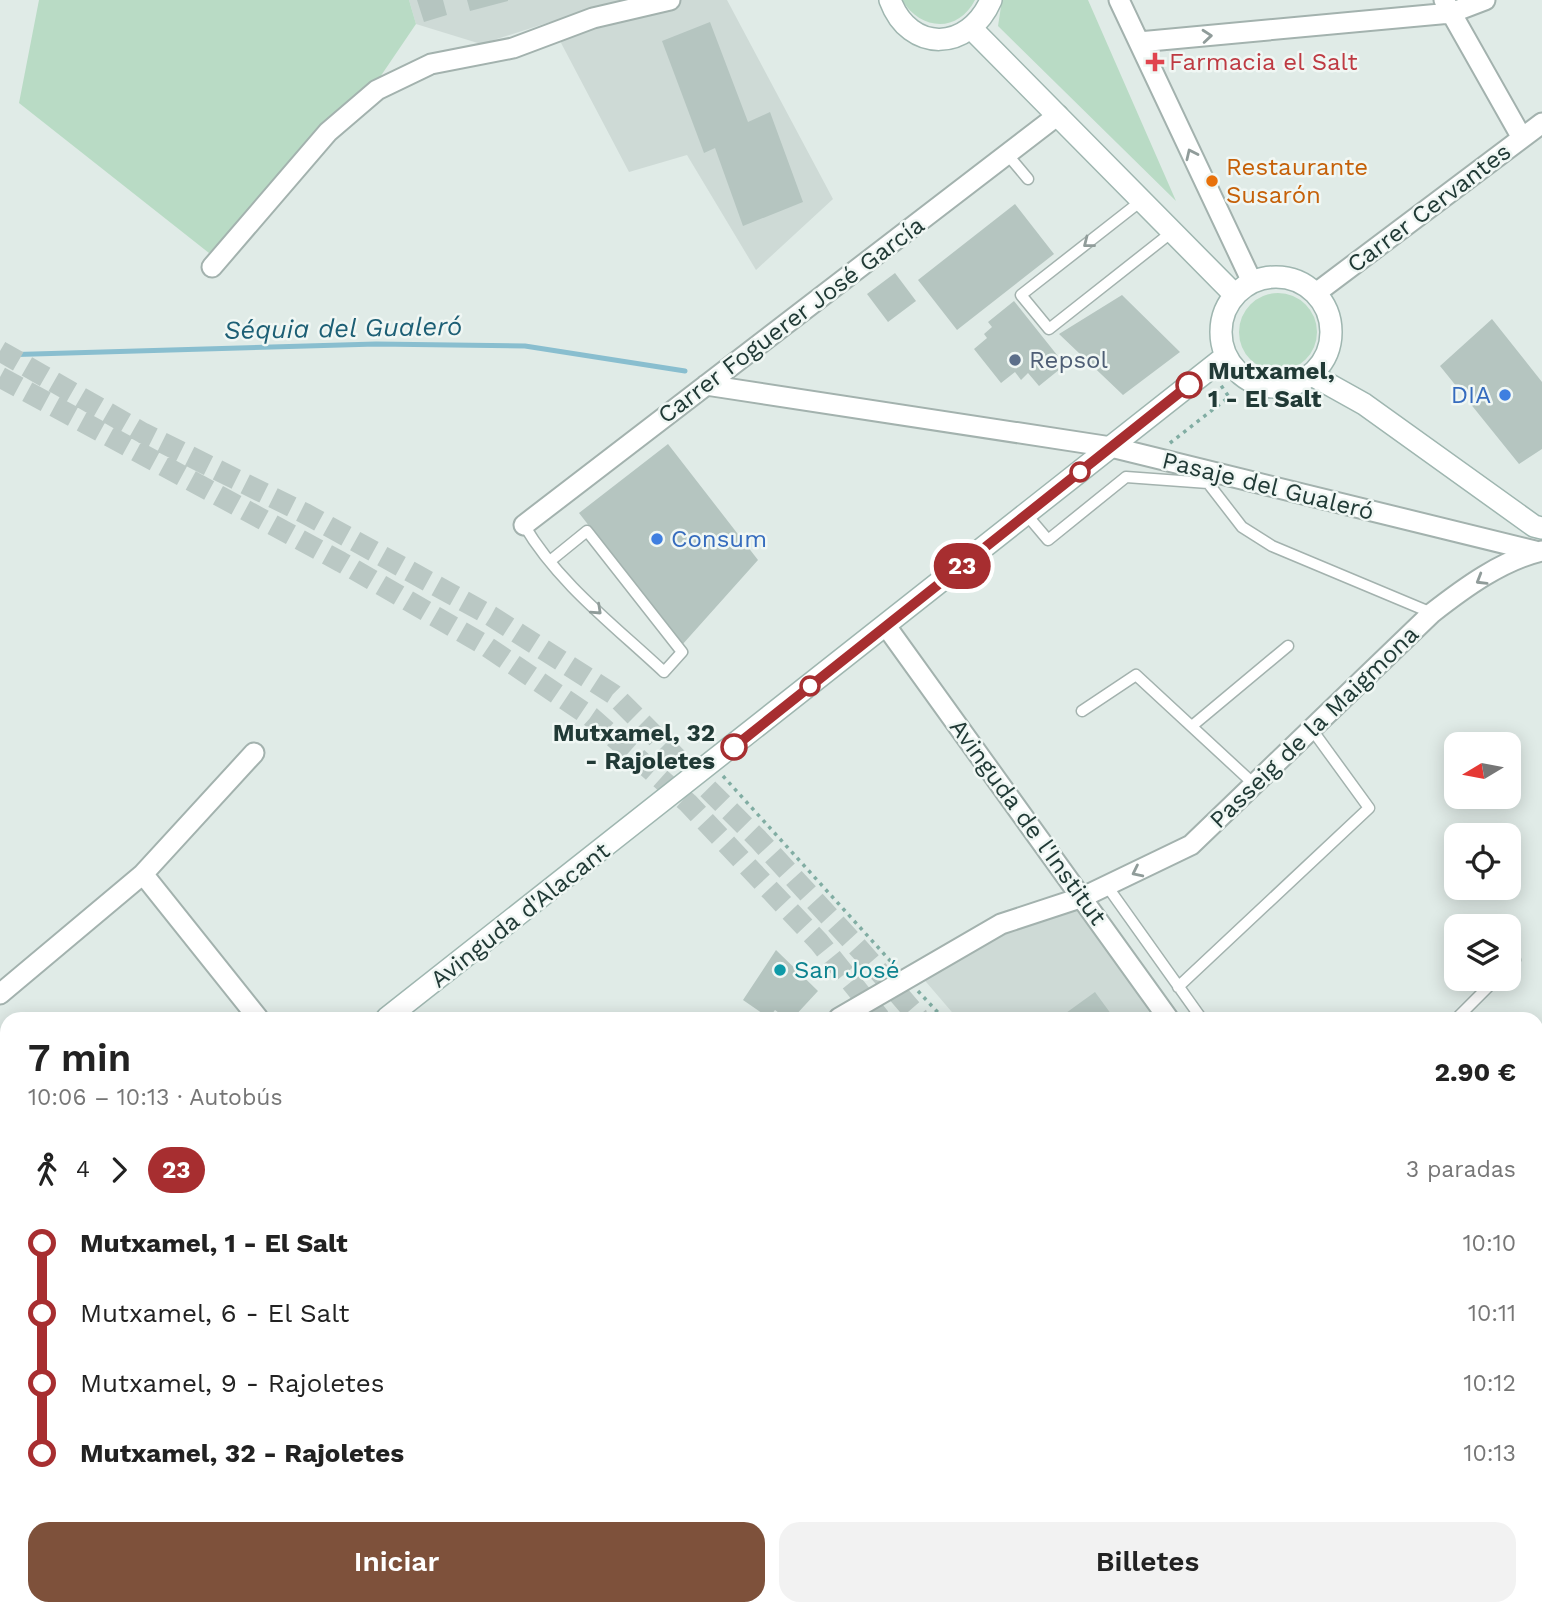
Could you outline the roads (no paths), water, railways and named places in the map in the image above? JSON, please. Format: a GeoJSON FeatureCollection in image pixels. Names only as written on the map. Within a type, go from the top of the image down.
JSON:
{"type":"FeatureCollection","features":[{"type":"Feature","properties":{"kind":"street"},"geometry":{"type":"LineString","coordinates":[[212,267],[328,132],[377,90],[430,64],[513,48],[593,18],[670,0]]}},
{"type":"Feature","properties":{"kind":"street"},"geometry":{"type":"LineString","coordinates":[[890,0],[895,14],[906,27],[922,36],[939,40],[957,37],[972,29],[984,16],[991,0]]}},
{"type":"Feature","properties":{"kind":"street"},"geometry":{"type":"LineString","coordinates":[[1119,0],[1252,282]]}},
{"type":"Feature","properties":{"kind":"street"},"geometry":{"type":"LineString","coordinates":[[1139,42],[1485,0]]}},
{"type":"Feature","properties":{"kind":"street"},"geometry":{"type":"LineString","coordinates":[[1447,6],[1522,138]]}},
{"type":"Feature","properties":{"kind":"street"},"geometry":{"type":"LineString","coordinates":[[972,29],[1234,294]]}},
{"type":"Feature","properties":{"kind":"street","name":"Carrer Foguerer José García"},"geometry":{"type":"LineString","coordinates":[[524,525],[1058,115]]}},
{"type":"Feature","properties":{"kind":"street","name":"Carrer Cervantes"},"geometry":{"type":"LineString","coordinates":[[1316,293],[1542,123]]}},
{"type":"Feature","properties":{"kind":"street"},"geometry":{"type":"LineString","coordinates":[[1271,276],[1290,278],[1316,293],[1330,318],[1331,344],[1312,375],[1290,387],[1268,387],[1241,375],[1226,356],[1222,315],[1234,294],[1252,282],[1271,276]]}},
{"type":"Feature","properties":{"kind":"street","name":"Avinguda d'Alacant"},"geometry":{"type":"LineString","coordinates":[[395,1012],[713,764],[1226,356]]}},
{"type":"Feature","properties":{"kind":"street"},"geometry":{"type":"LineString","coordinates":[[1312,375],[1364,404],[1534,526],[1542,528]]}},
{"type":"Feature","properties":{"kind":"street","name":"Pasaje del Gualeró"},"geometry":{"type":"LineString","coordinates":[[706,385],[1111,447],[1540,551]]}},
{"type":"Feature","properties":{"kind":"street","name":"Passeig de la Maigmona"},"geometry":{"type":"LineString","coordinates":[[849,1012],[1001,924],[1083,897],[1191,845],[1256,786],[1432,613],[1455,595],[1520,556],[1540,551]]}},
{"type":"Feature","properties":{"kind":"street","name":"Avinguda de l'Institut"},"geometry":{"type":"LineString","coordinates":[[886,626],[1164,1012]]}},
{"type":"Feature","properties":{"kind":"street"},"geometry":{"type":"LineString","coordinates":[[0,994],[143,874],[254,754]]}},
{"type":"Feature","properties":{"kind":"street"},"geometry":{"type":"LineString","coordinates":[[143,874],[252,1012]]}},
{"type":"Feature","properties":{"kind":"lane"},"geometry":{"type":"LineString","coordinates":[[1007,154],[1028,179]]}},
{"type":"Feature","properties":{"kind":"lane"},"geometry":{"type":"LineString","coordinates":[[1142,201],[1021,295],[1049,328],[1172,232]]}},
{"type":"Feature","properties":{"kind":"lane"},"geometry":{"type":"LineString","coordinates":[[1026,514],[1048,540],[1126,477],[1208,483],[1242,527],[1272,546],[1432,613]]}},
{"type":"Feature","properties":{"kind":"lane"},"geometry":{"type":"LineString","coordinates":[[524,525],[560,575],[664,672],[682,652],[587,531],[550,561]]}},
{"type":"Feature","properties":{"kind":"lane"},"geometry":{"type":"LineString","coordinates":[[1192,726],[1288,646]]}},
{"type":"Feature","properties":{"kind":"lane"},"geometry":{"type":"LineString","coordinates":[[1082,710],[1136,675],[1256,786]]}},
{"type":"Feature","properties":{"kind":"lane"},"geometry":{"type":"LineString","coordinates":[[1178,987],[1369,808],[1313,731]]}},
{"type":"Feature","properties":{"kind":"lane"},"geometry":{"type":"LineString","coordinates":[[1107,886],[1197,1012]]}},
{"type":"Feature","properties":{"kind":"lane"},"geometry":{"type":"LineString","coordinates":[[1463,1012],[1484,991]]}},
{"type":"Feature","properties":{"kind":"waterway","name":"Séquia del Gualeró"},"geometry":{"type":"LineString","coordinates":[[0,355],[376,344],[525,346],[685,371]]}},
{"type":"Feature","properties":{"kind":"tunnel"},"geometry":{"type":"LineString","coordinates":[[0,351],[143,433],[306,514],[491,616],[613,694],[758,839],[914,1012]]}},
{"type":"Feature","properties":{"kind":"tunnel"},"geometry":{"type":"LineString","coordinates":[[0,377],[341,562],[483,644],[591,717],[688,803],[819,942],[875,1012]]}},
{"type":"Feature","properties":{"kind":"place","name":"Farmacia el Salt"},"geometry":{"type":"Point","coordinates":[1155,62]}},
{"type":"Feature","properties":{"kind":"place","name":"Restaurante Susarón"},"geometry":{"type":"Point","coordinates":[1212,181]}},
{"type":"Feature","properties":{"kind":"place","name":"Repsol"},"geometry":{"type":"Point","coordinates":[1015,360]}},
{"type":"Feature","properties":{"kind":"place","name":"Mutxamel, 1 - El Salt"},"geometry":{"type":"Point","coordinates":[1189,385]}},
{"type":"Feature","properties":{"kind":"place","name":"DIA"},"geometry":{"type":"Point","coordinates":[1505,395]}},
{"type":"Feature","properties":{"kind":"place","name":"Consum"},"geometry":{"type":"Point","coordinates":[657,539]}},
{"type":"Feature","properties":{"kind":"place","name":"Mutxamel, 32 - Rajoletes"},"geometry":{"type":"Point","coordinates":[734,747]}},
{"type":"Feature","properties":{"kind":"place","name":"San José"},"geometry":{"type":"Point","coordinates":[780,970]}}]}
